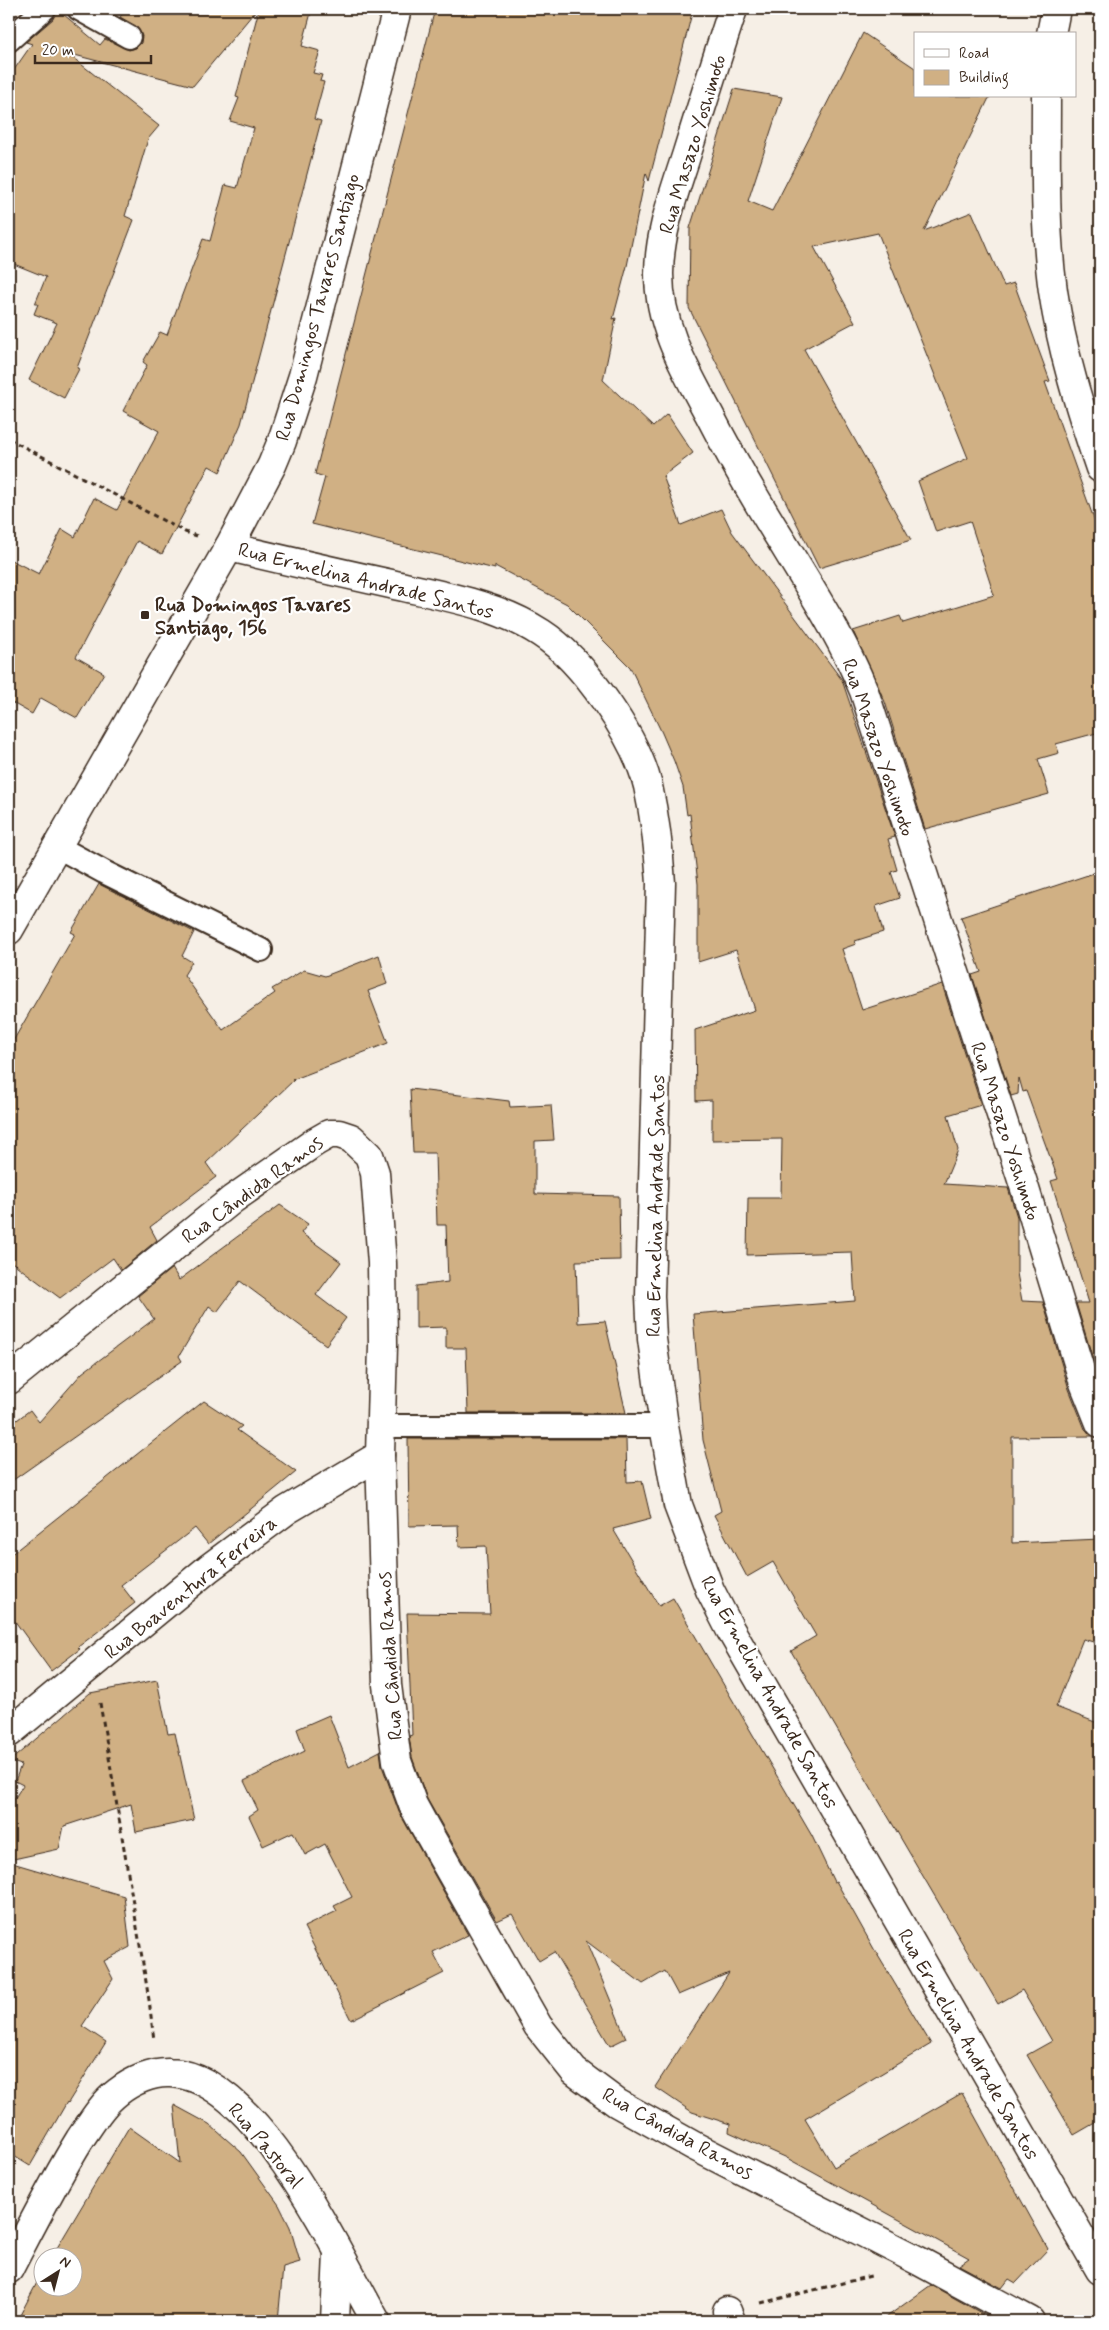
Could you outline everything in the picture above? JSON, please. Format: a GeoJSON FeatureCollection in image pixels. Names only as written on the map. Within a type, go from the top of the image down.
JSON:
{"type":"FeatureCollection","features":[{"type":"Feature","properties":{"kind":"street","name":"Rua Domingos Tavares Santiago"},"geometry":{"type":"LineString","coordinates":[[9,930],[58,847],[136,705],[229,547],[272,465],[303,376],[397,9]]}},
{"type":"Feature","properties":{"kind":"street","name":"Rua Masazo Yoshimoto"},"geometry":{"type":"LineString","coordinates":[[733,9],[670,206],[659,273],[664,318],[681,362],[722,440],[753,495],[833,626],[864,691],[1022,1180],[1084,1383],[1100,1423]]}},
{"type":"Feature","properties":{"kind":"street"},"geometry":{"type":"LineString","coordinates":[[1051,32],[1056,9]]}},
{"type":"Feature","properties":{"kind":"street"},"geometry":{"type":"LineString","coordinates":[[1046,98],[1049,234],[1053,290],[1074,394],[1100,468]]}},
{"type":"Feature","properties":{"kind":"street","name":"Rua Ermelina Andrade Santos"},"geometry":{"type":"LineString","coordinates":[[229,547],[470,602],[514,618],[542,633],[574,661],[594,686],[618,722],[636,756],[647,784],[654,821],[661,883],[650,1296],[652,1339],[664,1426],[678,1505],[710,1590],[730,1629],[1100,2270]]}},
{"type":"Feature","properties":{"kind":"street","name":"Rua Cândida Ramos"},"geometry":{"type":"LineString","coordinates":[[9,1380],[233,1199],[315,1142],[329,1134],[339,1134],[351,1138],[359,1144],[369,1154],[375,1172],[382,1263],[382,1426],[380,1454],[387,1685],[397,1761],[413,1806],[538,2026],[574,2071],[617,2103],[694,2146],[917,2260],[1030,2321]]}},
{"type":"Feature","properties":{"kind":"street","name":"Rua Boaventura Ferreira"},"geometry":{"type":"LineString","coordinates":[[9,1733],[93,1666],[210,1568],[286,1510],[380,1454]]}},
{"type":"Feature","properties":{"kind":"street","name":"Rua Pastoral"},"geometry":{"type":"LineString","coordinates":[[9,2269],[63,2168],[96,2115],[117,2092],[138,2080],[158,2073],[187,2075],[219,2092],[242,2111],[288,2168],[311,2200],[376,2321]]}},
{"type":"Feature","properties":{"kind":"street"},"geometry":{"type":"LineString","coordinates":[[335,2321],[338,2252]]}},
{"type":"Feature","properties":{"kind":"lane"},"geometry":{"type":"LineString","coordinates":[[9,40],[44,9]]}},
{"type":"Feature","properties":{"kind":"lane"},"geometry":{"type":"LineString","coordinates":[[79,9],[129,37]]}},
{"type":"Feature","properties":{"kind":"lane"},"geometry":{"type":"LineString","coordinates":[[58,847],[104,872],[262,950]]}},
{"type":"Feature","properties":{"kind":"lane"},"geometry":{"type":"LineString","coordinates":[[382,1426],[664,1426]]}},
{"type":"Feature","properties":{"kind":"path"},"geometry":{"type":"LineString","coordinates":[[9,439],[185,532],[229,547]]}},
{"type":"Feature","properties":{"kind":"path"},"geometry":{"type":"LineString","coordinates":[[93,1666],[150,2000],[158,2073]]}},
{"type":"Feature","properties":{"kind":"path"},"geometry":{"type":"LineString","coordinates":[[678,2321],[729,2316],[856,2281],[917,2260]]}},
{"type":"Feature","properties":{"kind":"building"},"geometry":{"type":"Polygon","coordinates":[[[57,9],[100,45],[105,39],[129,50],[136,48],[141,43],[142,36],[136,26],[120,17],[126,9],[257,9],[193,86],[67,53],[159,126],[148,139],[125,216],[134,220],[77,368],[79,369],[64,398],[29,380],[57,323],[34,314],[38,304],[35,304],[46,277],[9,262],[9,77],[32,44],[26,42],[53,19],[57,9]]]}},
{"type":"Feature","properties":{"kind":"building"},"geometry":{"type":"Polygon","coordinates":[[[259,9],[312,9],[302,46],[320,51],[313,73],[322,75],[320,81],[324,82],[314,119],[321,121],[241,424],[220,472],[209,466],[162,554],[137,541],[76,657],[104,673],[77,718],[41,698],[32,714],[9,701],[9,559],[39,574],[62,529],[75,537],[94,498],[117,510],[159,431],[123,411],[147,365],[143,362],[160,332],[167,335],[203,239],[210,241],[225,185],[237,188],[254,128],[230,121],[239,98],[236,97],[259,9]]]}},
{"type":"Feature","properties":{"kind":"building"},"geometry":{"type":"Polygon","coordinates":[[[435,9],[693,9],[649,181],[646,173],[627,266],[613,319],[616,318],[603,380],[653,427],[667,414],[693,453],[663,476],[681,525],[721,509],[732,532],[842,680],[895,837],[888,839],[897,870],[891,872],[900,898],[876,906],[883,932],[855,941],[856,944],[842,949],[862,1010],[942,984],[981,1105],[948,1115],[958,1150],[944,1184],[1008,1188],[1017,1217],[1017,1273],[1022,1301],[1043,1302],[1069,1389],[1085,1429],[1093,1436],[1012,1437],[1012,1543],[1100,1539],[1100,1644],[1083,1639],[1056,1707],[1100,1724],[1100,2120],[1074,2135],[1027,2055],[1052,2041],[1022,1990],[998,2004],[791,1651],[816,1636],[773,1562],[747,1577],[714,1515],[721,1511],[703,1440],[693,1314],[855,1301],[852,1252],[747,1255],[748,1198],[781,1198],[782,1139],[712,1140],[712,1100],[696,1101],[695,1030],[755,1010],[736,950],[698,962],[698,884],[690,814],[687,815],[683,787],[662,733],[630,667],[567,604],[495,566],[495,569],[312,524],[325,477],[315,474],[435,9]]]}},
{"type":"Feature","properties":{"kind":"building"},"geometry":{"type":"Polygon","coordinates":[[[863,33],[914,67],[914,98],[989,98],[924,231],[972,212],[1004,286],[1014,283],[1050,381],[1045,382],[1100,536],[1100,732],[1056,744],[1059,753],[1038,759],[1049,794],[925,829],[885,702],[853,631],[900,616],[903,623],[994,595],[970,521],[936,532],[918,481],[968,458],[878,233],[814,247],[855,322],[804,349],[911,540],[819,568],[689,308],[690,228],[734,89],[782,97],[748,201],[772,211],[863,33]]]}},
{"type":"Feature","properties":{"kind":"building"},"geometry":{"type":"Polygon","coordinates":[[[1100,871],[1100,1382],[1076,1303],[1089,1303],[1051,1181],[1058,1179],[1026,1091],[1023,1092],[1019,1078],[1018,1094],[1011,1096],[972,975],[981,972],[961,917],[1100,871]]]}},
{"type":"Feature","properties":{"kind":"building"},"geometry":{"type":"Polygon","coordinates":[[[99,884],[194,932],[182,956],[192,962],[184,975],[223,1030],[275,993],[272,989],[304,970],[325,976],[379,955],[387,984],[368,991],[388,1043],[292,1080],[294,1080],[206,1163],[216,1177],[150,1227],[157,1240],[121,1270],[113,1258],[60,1298],[9,1260],[9,1048],[75,934],[71,932],[99,884]]]}},
{"type":"Feature","properties":{"kind":"building"},"geometry":{"type":"Polygon","coordinates":[[[410,1089],[509,1101],[510,1107],[551,1105],[554,1140],[535,1141],[535,1194],[619,1196],[620,1260],[576,1261],[578,1323],[605,1321],[626,1413],[468,1413],[466,1348],[446,1348],[446,1327],[416,1328],[416,1286],[448,1282],[446,1225],[437,1225],[435,1153],[413,1153],[410,1089]]]}},
{"type":"Feature","properties":{"kind":"building"},"geometry":{"type":"Polygon","coordinates":[[[280,1205],[308,1224],[301,1233],[341,1262],[316,1295],[346,1318],[326,1345],[240,1281],[217,1312],[209,1306],[179,1356],[182,1361],[9,1483],[9,1426],[30,1410],[39,1422],[82,1373],[154,1319],[138,1296],[172,1268],[179,1280],[280,1205]]]}},
{"type":"Feature","properties":{"kind":"building"},"geometry":{"type":"Polygon","coordinates":[[[204,1401],[242,1426],[237,1430],[296,1472],[208,1544],[195,1528],[121,1585],[135,1603],[78,1647],[80,1649],[51,1671],[9,1613],[9,1556],[204,1401]]]}},
{"type":"Feature","properties":{"kind":"building"},"geometry":{"type":"Polygon","coordinates":[[[408,1439],[626,1439],[627,1482],[642,1481],[651,1519],[613,1529],[659,1606],[673,1598],[812,1836],[834,1882],[836,1881],[931,2044],[805,2119],[834,2167],[962,2093],[1048,2249],[1016,2283],[1009,2279],[1002,2288],[959,2265],[969,2258],[785,2157],[729,2132],[730,2124],[692,2112],[655,2087],[729,1973],[678,1995],[665,1971],[643,1984],[586,1941],[626,2038],[610,2046],[554,1952],[539,1961],[512,1914],[497,1921],[427,1799],[412,1757],[409,1736],[412,1735],[407,1613],[490,1614],[486,1546],[459,1547],[458,1525],[409,1526],[408,1439]]]}},
{"type":"Feature","properties":{"kind":"building"},"geometry":{"type":"Polygon","coordinates":[[[157,1680],[168,1734],[175,1733],[194,1820],[136,1832],[131,1804],[64,1826],[59,1849],[9,1860],[9,1807],[23,1785],[15,1781],[21,1765],[10,1761],[90,1693],[157,1680]]]}},
{"type":"Feature","properties":{"kind":"building"},"geometry":{"type":"Polygon","coordinates":[[[329,1715],[349,1767],[380,1751],[382,1766],[399,1812],[468,1935],[433,1952],[444,1973],[351,2020],[304,1927],[337,1911],[334,1906],[352,1897],[325,1844],[305,1855],[293,1832],[263,1846],[249,1816],[258,1810],[244,1781],[305,1751],[297,1729],[329,1715]]]}},
{"type":"Feature","properties":{"kind":"building"},"geometry":{"type":"Polygon","coordinates":[[[9,1862],[124,1896],[130,1947],[104,1961],[113,1979],[82,2026],[106,2042],[67,2102],[30,2166],[9,2153],[9,1862]]]}},
{"type":"Feature","properties":{"kind":"building"},"geometry":{"type":"Polygon","coordinates":[[[174,2105],[209,2124],[241,2152],[279,2205],[290,2227],[300,2262],[283,2267],[278,2321],[17,2321],[32,2292],[32,2298],[82,2298],[82,2248],[57,2248],[129,2127],[180,2163],[174,2105]]]}},
{"type":"Feature","properties":{"kind":"building"},"geometry":{"type":"Polygon","coordinates":[[[931,2285],[983,2314],[978,2321],[881,2321],[931,2285]]]}},
{"type":"Feature","properties":{"kind":"place","name":"Rua Domingos Tavares Santiago, 156"},"geometry":{"type":"Point","coordinates":[145,615]}}]}
